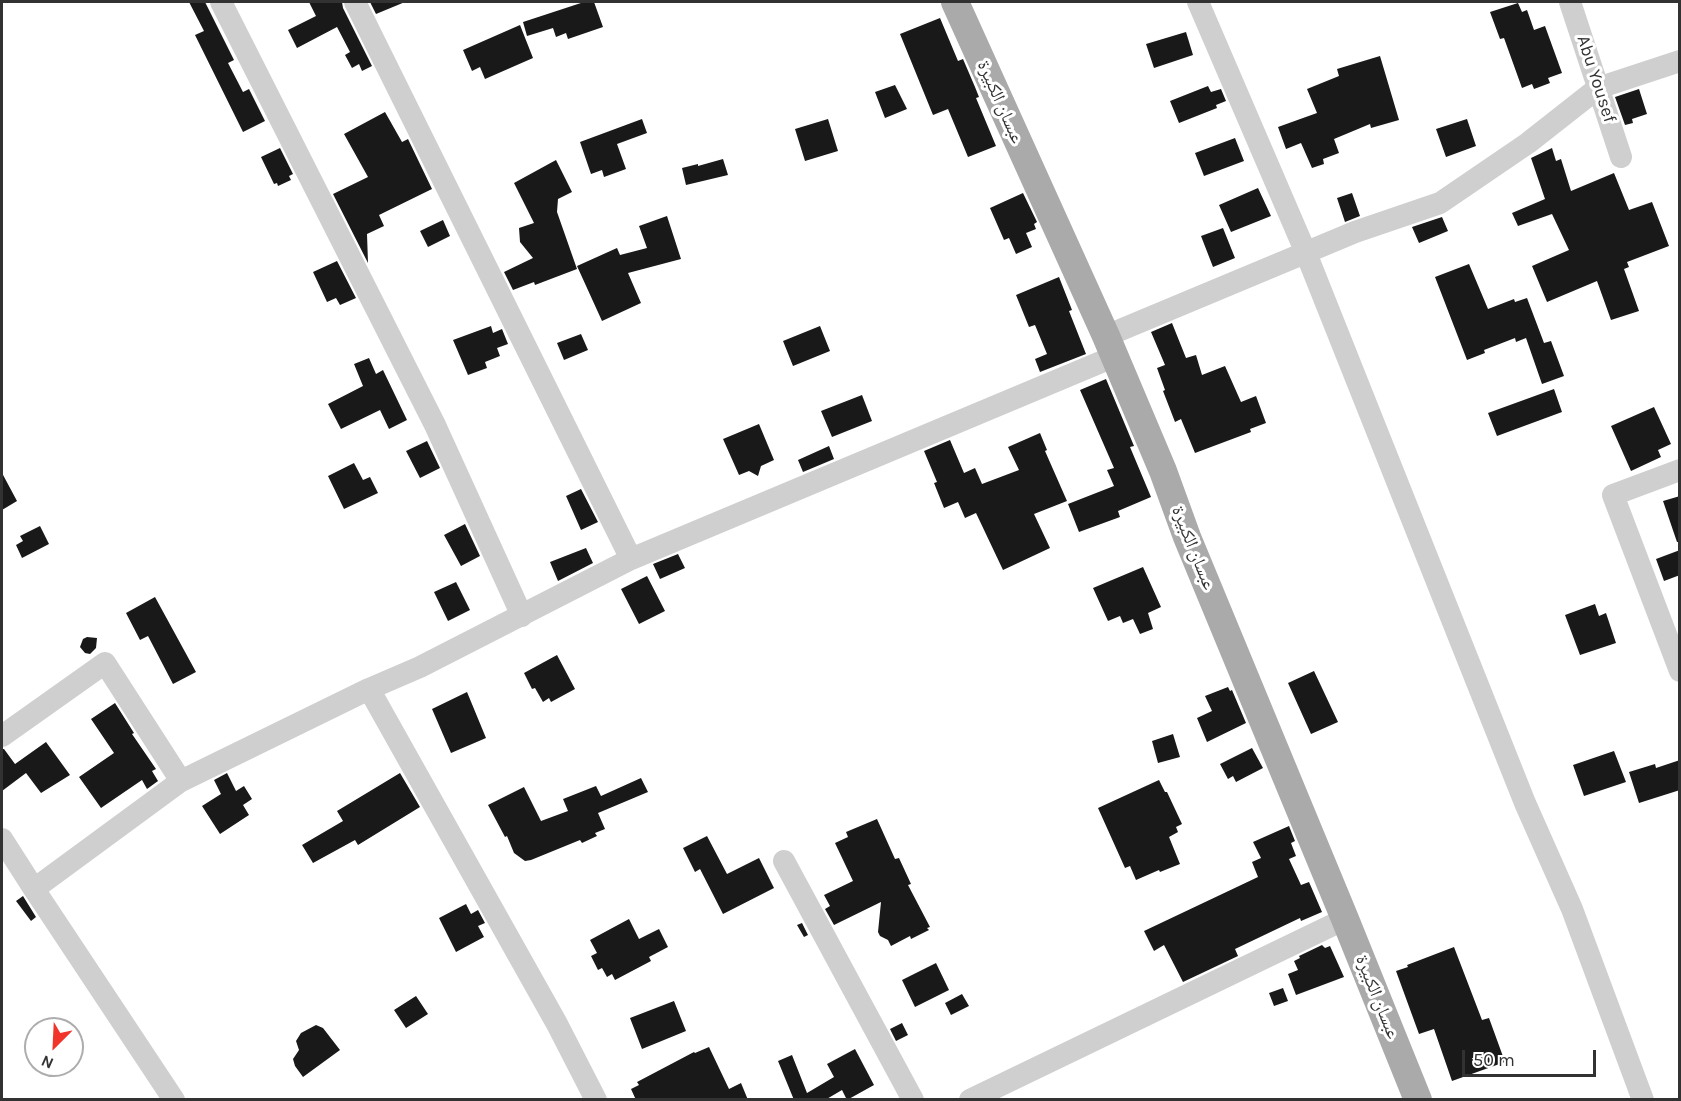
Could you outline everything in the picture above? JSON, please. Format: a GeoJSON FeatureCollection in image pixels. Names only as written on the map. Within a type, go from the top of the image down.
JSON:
{"type":"FeatureCollection","features":[{"type":"Feature","properties":{"kind":"main road","name":"عبسان الكبيرة"},"geometry":{"type":"LineString","coordinates":[[955,2],[1110,347],[1163,471],[1187,537],[1418,1100]]}},
{"type":"Feature","properties":{"kind":"street"},"geometry":{"type":"LineString","coordinates":[[220,2],[435,425],[522,616]]}},
{"type":"Feature","properties":{"kind":"street"},"geometry":{"type":"LineString","coordinates":[[355,2],[631,559]]}},
{"type":"Feature","properties":{"kind":"street"},"geometry":{"type":"LineString","coordinates":[[1198,2],[1306,253],[1525,803],[1572,909],[1643,1100]]}},
{"type":"Feature","properties":{"kind":"street","name":"Abu Yousef"},"geometry":{"type":"LineString","coordinates":[[1570,2],[1621,157]]}},
{"type":"Feature","properties":{"kind":"street"},"geometry":{"type":"LineString","coordinates":[[34,889],[181,781],[369,689],[420,667],[631,559],[1110,347],[1306,253],[1355,232],[1440,203],[1528,143],[1598,88],[1680,61]]}},
{"type":"Feature","properties":{"kind":"street"},"geometry":{"type":"LineString","coordinates":[[1680,470],[1613,495],[1680,671]]}},
{"type":"Feature","properties":{"kind":"street"},"geometry":{"type":"LineString","coordinates":[[2,736],[105,663],[181,781]]}},
{"type":"Feature","properties":{"kind":"street"},"geometry":{"type":"LineString","coordinates":[[369,689],[557,1024],[596,1100]]}},
{"type":"Feature","properties":{"kind":"street"},"geometry":{"type":"LineString","coordinates":[[2,839],[174,1100]]}},
{"type":"Feature","properties":{"kind":"street"},"geometry":{"type":"LineString","coordinates":[[784,861],[913,1100]]}},
{"type":"Feature","properties":{"kind":"street"},"geometry":{"type":"LineString","coordinates":[[970,1100],[1345,919]]}},
{"type":"Feature","properties":{"kind":"building"},"geometry":{"type":"Polygon","coordinates":[[[189,2],[205,2],[234,60],[228,63],[243,92],[249,89],[265,121],[243,132],[195,35],[204,31],[189,2]]]}},
{"type":"Feature","properties":{"kind":"building"},"geometry":{"type":"Polygon","coordinates":[[[309,2],[342,2],[372,66],[362,71],[359,64],[352,68],[345,55],[350,52],[337,27],[297,48],[288,30],[316,16],[309,2]]]}},
{"type":"Feature","properties":{"kind":"building"},"geometry":{"type":"Polygon","coordinates":[[[370,2],[405,2],[376,14],[370,2]]]}},
{"type":"Feature","properties":{"kind":"building"},"geometry":{"type":"Polygon","coordinates":[[[584,2],[594,2],[603,27],[568,39],[566,33],[556,37],[553,28],[527,36],[523,22],[584,2]]]}},
{"type":"Feature","properties":{"kind":"building"},"geometry":{"type":"Polygon","coordinates":[[[1518,3],[1522,12],[1527,10],[1534,30],[1545,26],[1562,73],[1548,78],[1550,83],[1534,89],[1532,84],[1522,88],[1504,38],[1500,39],[1490,12],[1518,3]]]}},
{"type":"Feature","properties":{"kind":"building"},"geometry":{"type":"Polygon","coordinates":[[[940,18],[958,61],[963,59],[996,146],[968,157],[948,109],[933,115],[900,34],[940,18]]]}},
{"type":"Feature","properties":{"kind":"building"},"geometry":{"type":"Polygon","coordinates":[[[520,25],[533,58],[485,79],[480,67],[472,71],[463,50],[520,25]]]}},
{"type":"Feature","properties":{"kind":"building"},"geometry":{"type":"Polygon","coordinates":[[[1186,32],[1193,55],[1154,68],[1146,44],[1186,32]]]}},
{"type":"Feature","properties":{"kind":"building"},"geometry":{"type":"Polygon","coordinates":[[[1380,56],[1399,120],[1371,128],[1370,124],[1334,139],[1339,153],[1323,159],[1324,164],[1312,168],[1301,143],[1286,149],[1278,127],[1317,113],[1307,89],[1339,76],[1337,69],[1380,56]]]}},
{"type":"Feature","properties":{"kind":"building"},"geometry":{"type":"Polygon","coordinates":[[[895,85],[907,109],[885,118],[875,92],[895,85]]]}},
{"type":"Feature","properties":{"kind":"building"},"geometry":{"type":"Polygon","coordinates":[[[1208,86],[1211,92],[1221,89],[1226,101],[1216,105],[1217,108],[1179,123],[1170,101],[1208,86]]]}},
{"type":"Feature","properties":{"kind":"building"},"geometry":{"type":"Polygon","coordinates":[[[1639,89],[1647,114],[1632,119],[1633,123],[1625,125],[1615,97],[1639,89]]]}},
{"type":"Feature","properties":{"kind":"building"},"geometry":{"type":"Polygon","coordinates":[[[385,112],[402,142],[408,139],[432,189],[379,215],[384,226],[367,234],[368,263],[333,194],[368,177],[344,134],[385,112]]]}},
{"type":"Feature","properties":{"kind":"building"},"geometry":{"type":"Polygon","coordinates":[[[642,119],[647,133],[617,144],[626,169],[604,177],[602,170],[591,174],[580,142],[642,119]]]}},
{"type":"Feature","properties":{"kind":"building"},"geometry":{"type":"Polygon","coordinates":[[[828,119],[838,151],[805,161],[795,129],[828,119]]]}},
{"type":"Feature","properties":{"kind":"building"},"geometry":{"type":"Polygon","coordinates":[[[1467,119],[1476,146],[1446,157],[1436,129],[1467,119]]]}},
{"type":"Feature","properties":{"kind":"building"},"geometry":{"type":"Polygon","coordinates":[[[1235,138],[1244,161],[1204,176],[1195,153],[1235,138]]]}},
{"type":"Feature","properties":{"kind":"building"},"geometry":{"type":"Polygon","coordinates":[[[280,148],[293,174],[289,176],[291,180],[278,186],[277,183],[274,184],[261,157],[280,148]]]}},
{"type":"Feature","properties":{"kind":"building"},"geometry":{"type":"Polygon","coordinates":[[[1552,148],[1556,161],[1561,159],[1571,191],[1614,173],[1629,210],[1652,202],[1669,246],[1627,262],[1629,267],[1624,269],[1639,311],[1611,320],[1597,281],[1547,302],[1532,266],[1569,250],[1552,214],[1518,226],[1512,213],[1545,199],[1531,158],[1552,148]]]}},
{"type":"Feature","properties":{"kind":"building"},"geometry":{"type":"Polygon","coordinates":[[[723,159],[728,175],[686,185],[682,168],[723,159]]]}},
{"type":"Feature","properties":{"kind":"building"},"geometry":{"type":"Polygon","coordinates":[[[556,160],[572,192],[558,199],[557,212],[577,269],[535,285],[534,282],[513,290],[504,272],[533,258],[520,242],[519,228],[534,223],[514,183],[556,160]]]}},
{"type":"Feature","properties":{"kind":"building"},"geometry":{"type":"Polygon","coordinates":[[[1258,188],[1271,216],[1231,232],[1219,205],[1258,188]]]}},
{"type":"Feature","properties":{"kind":"building"},"geometry":{"type":"Polygon","coordinates":[[[1023,193],[1037,222],[1034,224],[1036,229],[1026,233],[1032,247],[1016,254],[1009,238],[1004,240],[990,208],[1023,193]]]}},
{"type":"Feature","properties":{"kind":"building"},"geometry":{"type":"Polygon","coordinates":[[[1352,193],[1360,216],[1345,222],[1337,198],[1352,193]]]}},
{"type":"Feature","properties":{"kind":"building"},"geometry":{"type":"Polygon","coordinates":[[[667,216],[681,259],[628,273],[641,303],[602,321],[577,266],[617,248],[620,255],[647,248],[639,226],[667,216]]]}},
{"type":"Feature","properties":{"kind":"building"},"geometry":{"type":"Polygon","coordinates":[[[1442,217],[1448,231],[1419,243],[1412,227],[1442,217]]]}},
{"type":"Feature","properties":{"kind":"building"},"geometry":{"type":"Polygon","coordinates":[[[443,220],[450,236],[428,247],[420,231],[443,220]]]}},
{"type":"Feature","properties":{"kind":"building"},"geometry":{"type":"Polygon","coordinates":[[[1223,228],[1235,258],[1213,267],[1201,236],[1223,228]]]}},
{"type":"Feature","properties":{"kind":"building"},"geometry":{"type":"Polygon","coordinates":[[[337,261],[356,298],[340,305],[336,298],[327,302],[313,272],[337,261]]]}},
{"type":"Feature","properties":{"kind":"building"},"geometry":{"type":"Polygon","coordinates":[[[1469,264],[1488,309],[1514,299],[1515,302],[1527,298],[1544,343],[1551,341],[1564,376],[1542,384],[1526,338],[1516,342],[1515,338],[1484,350],[1485,353],[1467,360],[1435,277],[1469,264]]]}},
{"type":"Feature","properties":{"kind":"building"},"geometry":{"type":"Polygon","coordinates":[[[1059,277],[1072,310],[1069,311],[1086,354],[1040,372],[1035,359],[1047,354],[1035,325],[1029,327],[1016,295],[1059,277]]]}},
{"type":"Feature","properties":{"kind":"building"},"geometry":{"type":"Polygon","coordinates":[[[1172,323],[1186,358],[1196,355],[1202,375],[1225,366],[1241,402],[1256,396],[1266,423],[1250,429],[1251,432],[1195,453],[1181,419],[1175,422],[1157,368],[1165,365],[1151,332],[1172,323]]]}},
{"type":"Feature","properties":{"kind":"building"},"geometry":{"type":"Polygon","coordinates":[[[491,326],[493,333],[502,329],[508,344],[497,348],[500,356],[485,362],[487,368],[468,375],[453,340],[491,326]]]}},
{"type":"Feature","properties":{"kind":"building"},"geometry":{"type":"Polygon","coordinates":[[[820,326],[830,351],[793,366],[783,341],[820,326]]]}},
{"type":"Feature","properties":{"kind":"building"},"geometry":{"type":"Polygon","coordinates":[[[581,334],[588,350],[564,360],[557,343],[581,334]]]}},
{"type":"Feature","properties":{"kind":"building"},"geometry":{"type":"Polygon","coordinates":[[[369,358],[376,374],[383,370],[407,420],[389,429],[380,410],[341,429],[328,404],[363,386],[354,364],[369,358]]]}},
{"type":"Feature","properties":{"kind":"building"},"geometry":{"type":"Polygon","coordinates":[[[1106,379],[1134,446],[1130,447],[1151,497],[1118,511],[1120,517],[1079,532],[1068,504],[1114,486],[1107,470],[1114,468],[1080,390],[1106,379]]]}},
{"type":"Feature","properties":{"kind":"building"},"geometry":{"type":"Polygon","coordinates":[[[1554,389],[1562,412],[1497,436],[1488,413],[1554,389]]]}},
{"type":"Feature","properties":{"kind":"building"},"geometry":{"type":"Polygon","coordinates":[[[862,395],[872,421],[832,437],[821,411],[862,395]]]}},
{"type":"Feature","properties":{"kind":"building"},"geometry":{"type":"Polygon","coordinates":[[[1654,407],[1671,444],[1658,450],[1661,457],[1631,471],[1611,426],[1654,407]]]}},
{"type":"Feature","properties":{"kind":"building"},"geometry":{"type":"Polygon","coordinates":[[[759,424],[774,460],[761,466],[758,476],[749,471],[739,475],[723,439],[759,424]]]}},
{"type":"Feature","properties":{"kind":"building"},"geometry":{"type":"Polygon","coordinates":[[[1040,433],[1047,450],[1045,451],[1067,501],[1034,514],[1050,548],[1003,570],[976,513],[965,518],[958,502],[944,508],[934,483],[937,482],[924,451],[950,440],[964,473],[975,468],[982,484],[1019,470],[1008,447],[1040,433]]]}},
{"type":"Feature","properties":{"kind":"building"},"geometry":{"type":"Polygon","coordinates":[[[427,441],[440,468],[420,478],[406,451],[427,441]]]}},
{"type":"Feature","properties":{"kind":"building"},"geometry":{"type":"Polygon","coordinates":[[[829,446],[834,459],[803,472],[798,460],[829,446]]]}},
{"type":"Feature","properties":{"kind":"building"},"geometry":{"type":"Polygon","coordinates":[[[354,463],[363,480],[370,477],[378,493],[344,509],[328,476],[354,463]]]}},
{"type":"Feature","properties":{"kind":"building"},"geometry":{"type":"Polygon","coordinates":[[[2,473],[17,501],[2,510],[2,473]]]}},
{"type":"Feature","properties":{"kind":"building"},"geometry":{"type":"Polygon","coordinates":[[[581,489],[598,522],[581,530],[566,496],[581,489]]]}},
{"type":"Feature","properties":{"kind":"building"},"geometry":{"type":"Polygon","coordinates":[[[1680,496],[1680,542],[1677,542],[1663,501],[1680,496]]]}},
{"type":"Feature","properties":{"kind":"building"},"geometry":{"type":"Polygon","coordinates":[[[465,524],[480,556],[461,566],[444,535],[465,524]]]}},
{"type":"Feature","properties":{"kind":"building"},"geometry":{"type":"Polygon","coordinates":[[[40,526],[49,544],[22,558],[16,545],[23,541],[20,536],[40,526]]]}},
{"type":"Feature","properties":{"kind":"building"},"geometry":{"type":"Polygon","coordinates":[[[586,548],[593,563],[558,581],[550,562],[586,548]]]}},
{"type":"Feature","properties":{"kind":"building"},"geometry":{"type":"Polygon","coordinates":[[[1680,550],[1680,575],[1664,581],[1656,559],[1680,550]]]}},
{"type":"Feature","properties":{"kind":"building"},"geometry":{"type":"Polygon","coordinates":[[[678,554],[685,568],[660,579],[653,564],[678,554]]]}},
{"type":"Feature","properties":{"kind":"building"},"geometry":{"type":"Polygon","coordinates":[[[1143,567],[1161,607],[1148,613],[1153,629],[1140,634],[1133,619],[1123,623],[1120,616],[1108,621],[1093,588],[1143,567]]]}},
{"type":"Feature","properties":{"kind":"building"},"geometry":{"type":"Polygon","coordinates":[[[647,576],[665,611],[639,624],[621,589],[647,576]]]}},
{"type":"Feature","properties":{"kind":"building"},"geometry":{"type":"Polygon","coordinates":[[[456,582],[470,610],[448,621],[434,592],[456,582]]]}},
{"type":"Feature","properties":{"kind":"building"},"geometry":{"type":"Polygon","coordinates":[[[155,597],[196,672],[173,684],[148,636],[140,640],[126,613],[155,597]]]}},
{"type":"Feature","properties":{"kind":"building"},"geometry":{"type":"Polygon","coordinates":[[[1595,604],[1599,616],[1606,613],[1616,643],[1580,655],[1565,615],[1595,604]]]}},
{"type":"Feature","properties":{"kind":"building"},"geometry":{"type":"Polygon","coordinates":[[[97,638],[96,648],[90,654],[85,653],[80,647],[83,639],[97,638]]]}},
{"type":"Feature","properties":{"kind":"building"},"geometry":{"type":"Polygon","coordinates":[[[557,655],[575,689],[551,702],[549,698],[543,702],[535,688],[532,689],[524,673],[557,655]]]}},
{"type":"Feature","properties":{"kind":"building"},"geometry":{"type":"Polygon","coordinates":[[[1314,671],[1338,722],[1311,734],[1288,683],[1314,671]]]}},
{"type":"Feature","properties":{"kind":"building"},"geometry":{"type":"Polygon","coordinates":[[[1228,687],[1230,691],[1232,690],[1246,723],[1207,742],[1197,718],[1212,711],[1205,696],[1228,687]]]}},
{"type":"Feature","properties":{"kind":"building"},"geometry":{"type":"Polygon","coordinates":[[[467,692],[486,738],[451,753],[432,709],[467,692]]]}},
{"type":"Feature","properties":{"kind":"building"},"geometry":{"type":"Polygon","coordinates":[[[115,703],[134,733],[132,734],[156,769],[152,771],[158,781],[147,789],[142,780],[101,808],[79,777],[114,753],[91,719],[115,703]]]}},
{"type":"Feature","properties":{"kind":"building"},"geometry":{"type":"Polygon","coordinates":[[[1173,734],[1180,757],[1158,763],[1152,741],[1173,734]]]}},
{"type":"Feature","properties":{"kind":"building"},"geometry":{"type":"Polygon","coordinates":[[[46,742],[70,775],[41,793],[26,773],[2,791],[2,749],[15,764],[46,742]]]}},
{"type":"Feature","properties":{"kind":"building"},"geometry":{"type":"Polygon","coordinates":[[[1252,748],[1263,768],[1236,782],[1233,776],[1228,779],[1220,764],[1252,748]]]}},
{"type":"Feature","properties":{"kind":"building"},"geometry":{"type":"Polygon","coordinates":[[[1614,751],[1626,782],[1584,796],[1573,765],[1614,751]]]}},
{"type":"Feature","properties":{"kind":"building"},"geometry":{"type":"Polygon","coordinates":[[[1680,760],[1680,790],[1639,803],[1629,772],[1655,764],[1656,768],[1680,760]]]}},
{"type":"Feature","properties":{"kind":"building"},"geometry":{"type":"Polygon","coordinates":[[[227,773],[236,791],[244,786],[252,799],[243,805],[249,815],[220,834],[202,806],[221,794],[214,780],[227,773]]]}},
{"type":"Feature","properties":{"kind":"building"},"geometry":{"type":"Polygon","coordinates":[[[400,773],[420,807],[358,845],[355,840],[313,863],[302,845],[343,821],[337,811],[400,773]]]}},
{"type":"Feature","properties":{"kind":"building"},"geometry":{"type":"Polygon","coordinates":[[[641,778],[648,792],[598,813],[605,829],[595,833],[597,836],[582,843],[580,840],[531,860],[525,861],[514,853],[507,836],[505,837],[488,805],[524,787],[541,821],[568,811],[563,799],[596,786],[601,796],[641,778]]]}},
{"type":"Feature","properties":{"kind":"building"},"geometry":{"type":"Polygon","coordinates":[[[1159,780],[1182,824],[1176,827],[1178,832],[1169,837],[1180,864],[1136,880],[1130,866],[1125,868],[1098,808],[1159,780]]]}},
{"type":"Feature","properties":{"kind":"building"},"geometry":{"type":"Polygon","coordinates":[[[877,819],[895,859],[899,858],[911,884],[908,885],[930,927],[927,928],[929,930],[911,939],[910,936],[891,946],[888,940],[880,936],[878,932],[881,902],[834,925],[825,909],[830,906],[824,895],[853,881],[835,843],[848,837],[846,832],[877,819]]]}},
{"type":"Feature","properties":{"kind":"building"},"geometry":{"type":"Polygon","coordinates":[[[1289,826],[1295,841],[1291,843],[1296,856],[1289,859],[1301,885],[1309,882],[1322,912],[1301,921],[1300,918],[1235,949],[1238,956],[1183,982],[1164,945],[1154,951],[1144,931],[1258,877],[1252,862],[1261,858],[1253,842],[1289,826]]]}},
{"type":"Feature","properties":{"kind":"building"},"geometry":{"type":"Polygon","coordinates":[[[707,836],[727,874],[759,858],[774,888],[723,914],[700,869],[695,872],[683,848],[707,836]]]}},
{"type":"Feature","properties":{"kind":"building"},"geometry":{"type":"Polygon","coordinates":[[[23,896],[36,917],[31,921],[16,901],[23,896]]]}},
{"type":"Feature","properties":{"kind":"building"},"geometry":{"type":"Polygon","coordinates":[[[466,904],[471,914],[478,910],[485,923],[478,926],[484,937],[456,952],[439,918],[466,904]]]}},
{"type":"Feature","properties":{"kind":"building"},"geometry":{"type":"Polygon","coordinates":[[[629,919],[639,939],[659,929],[668,947],[649,957],[651,961],[615,980],[612,974],[607,977],[602,968],[598,970],[591,956],[597,953],[590,940],[629,919]]]}},
{"type":"Feature","properties":{"kind":"building"},"geometry":{"type":"Polygon","coordinates":[[[802,923],[808,935],[804,937],[797,925],[802,923]]]}},
{"type":"Feature","properties":{"kind":"building"},"geometry":{"type":"Polygon","coordinates":[[[1322,945],[1325,948],[1330,946],[1344,977],[1296,995],[1288,974],[1298,970],[1294,961],[1300,958],[1299,956],[1322,945]]]}},
{"type":"Feature","properties":{"kind":"building"},"geometry":{"type":"Polygon","coordinates":[[[1454,947],[1482,1020],[1489,1018],[1505,1062],[1452,1081],[1434,1029],[1419,1034],[1396,971],[1454,947]]]}},
{"type":"Feature","properties":{"kind":"building"},"geometry":{"type":"Polygon","coordinates":[[[936,963],[949,990],[915,1007],[902,980],[936,963]]]}},
{"type":"Feature","properties":{"kind":"building"},"geometry":{"type":"Polygon","coordinates":[[[1283,988],[1288,1001],[1274,1006],[1269,993],[1283,988]]]}},
{"type":"Feature","properties":{"kind":"building"},"geometry":{"type":"Polygon","coordinates":[[[962,994],[969,1006],[951,1015],[945,1003],[962,994]]]}},
{"type":"Feature","properties":{"kind":"building"},"geometry":{"type":"Polygon","coordinates":[[[416,996],[428,1014],[406,1028],[394,1010],[416,996]]]}},
{"type":"Feature","properties":{"kind":"building"},"geometry":{"type":"Polygon","coordinates":[[[674,1001],[686,1031],[642,1049],[630,1018],[674,1001]]]}},
{"type":"Feature","properties":{"kind":"building"},"geometry":{"type":"Polygon","coordinates":[[[902,1023],[908,1035],[896,1041],[890,1029],[902,1023]]]}},
{"type":"Feature","properties":{"kind":"building"},"geometry":{"type":"Polygon","coordinates":[[[316,1025],[323,1028],[340,1050],[303,1077],[293,1059],[299,1050],[296,1041],[301,1033],[316,1025]]]}},
{"type":"Feature","properties":{"kind":"building"},"geometry":{"type":"Polygon","coordinates":[[[709,1047],[729,1089],[741,1083],[748,1100],[636,1100],[631,1089],[639,1085],[637,1082],[694,1052],[709,1047]]]}},
{"type":"Feature","properties":{"kind":"building"},"geometry":{"type":"Polygon","coordinates":[[[855,1049],[874,1085],[847,1100],[842,1090],[825,1100],[794,1100],[778,1061],[792,1055],[807,1093],[834,1077],[827,1064],[855,1049]]]}}]}
